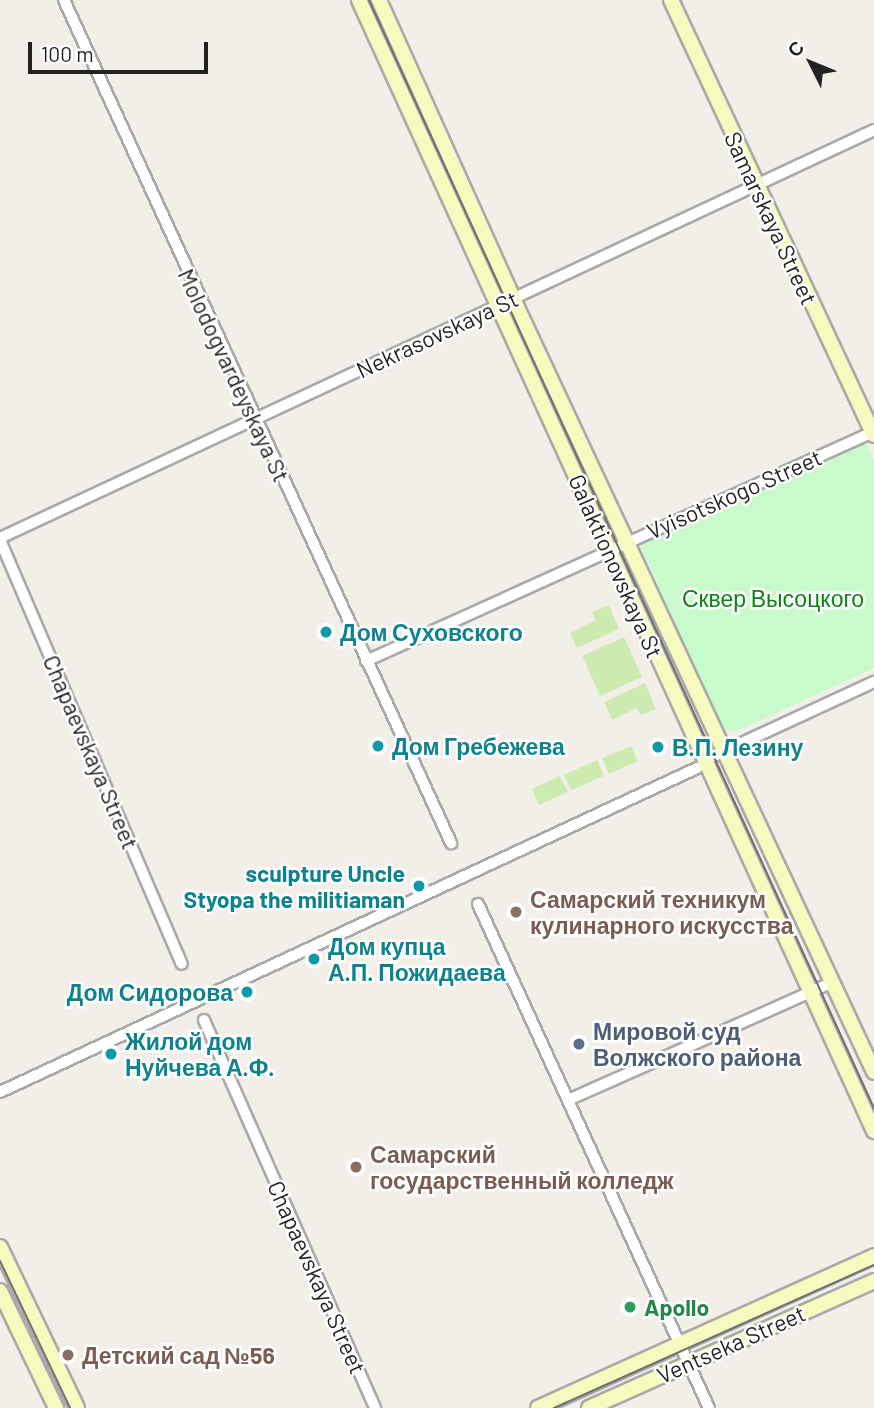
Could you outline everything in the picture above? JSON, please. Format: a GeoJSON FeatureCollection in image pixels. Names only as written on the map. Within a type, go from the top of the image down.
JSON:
{"type":"FeatureCollection","features":[{"type":"Feature","properties":{"kind":"main road","name":"Galaktionovskaya St"},"geometry":{"type":"LineString","coordinates":[[359,0],[609,549],[701,764],[874,1131]]}},
{"type":"Feature","properties":{"kind":"main road","name":"Galaktionovskaya St"},"geometry":{"type":"LineString","coordinates":[[379,0],[514,299],[874,1072]]}},
{"type":"Feature","properties":{"kind":"main road","name":"Samarskaya Street"},"geometry":{"type":"LineString","coordinates":[[671,0],[873,434]]}},
{"type":"Feature","properties":{"kind":"main road"},"geometry":{"type":"LineString","coordinates":[[0,1247],[77,1408]]}},
{"type":"Feature","properties":{"kind":"main road","name":"Ventseka Street"},"geometry":{"type":"LineString","coordinates":[[538,1408],[874,1256]]}},
{"type":"Feature","properties":{"kind":"main road","name":"Ventseka Street"},"geometry":{"type":"LineString","coordinates":[[589,1408],[874,1281]]}},
{"type":"Feature","properties":{"kind":"main road"},"geometry":{"type":"LineString","coordinates":[[0,1291],[56,1408]]}},
{"type":"Feature","properties":{"kind":"street","name":"Molodogvardeyskaya St"},"geometry":{"type":"LineString","coordinates":[[64,0],[254,420],[450,843]]}},
{"type":"Feature","properties":{"kind":"street","name":"Nekrasovskaya St"},"geometry":{"type":"LineString","coordinates":[[0,539],[874,130]]}},
{"type":"Feature","properties":{"kind":"street","name":"Vyisotskogo Street"},"geometry":{"type":"LineString","coordinates":[[366,661],[609,549],[873,434]]}},
{"type":"Feature","properties":{"kind":"street","name":"Chapaevskaya Street"},"geometry":{"type":"LineString","coordinates":[[0,539],[182,964]]}},
{"type":"Feature","properties":{"kind":"street"},"geometry":{"type":"LineString","coordinates":[[0,1092],[874,682]]}},
{"type":"Feature","properties":{"kind":"street"},"geometry":{"type":"LineString","coordinates":[[478,904],[709,1408]]}},
{"type":"Feature","properties":{"kind":"street"},"geometry":{"type":"LineString","coordinates":[[568,1100],[832,982]]}},
{"type":"Feature","properties":{"kind":"street","name":"Chapaevskaya Street"},"geometry":{"type":"LineString","coordinates":[[204,1020],[375,1408]]}},
{"type":"Feature","properties":{"kind":"green space","name":"Сквер Высоцкого"},"geometry":{"type":"Polygon","coordinates":[[[866,443],[874,460],[874,668],[737,731],[724,729],[640,546],[866,443]]]}},
{"type":"Feature","properties":{"kind":"green space"},"geometry":{"type":"Polygon","coordinates":[[[609,605],[619,629],[577,648],[570,633],[596,620],[592,612],[609,605]]]}},
{"type":"Feature","properties":{"kind":"green space"},"geometry":{"type":"Polygon","coordinates":[[[624,637],[642,677],[600,696],[582,656],[624,637]]]}},
{"type":"Feature","properties":{"kind":"green space"},"geometry":{"type":"Polygon","coordinates":[[[645,683],[656,709],[641,715],[637,708],[612,720],[604,702],[645,683]]]}},
{"type":"Feature","properties":{"kind":"green space"},"geometry":{"type":"Polygon","coordinates":[[[631,746],[638,761],[609,774],[602,758],[631,746]]]}},
{"type":"Feature","properties":{"kind":"green space"},"geometry":{"type":"Polygon","coordinates":[[[597,760],[604,776],[571,790],[564,775],[597,760]]]}},
{"type":"Feature","properties":{"kind":"green space"},"geometry":{"type":"Polygon","coordinates":[[[560,776],[568,792],[539,805],[532,789],[560,776]]]}},
{"type":"Feature","properties":{"kind":"tram line"},"geometry":{"type":"LineString","coordinates":[[369,0],[874,1108]]}},
{"type":"Feature","properties":{"kind":"tram line"},"geometry":{"type":"LineString","coordinates":[[0,1261],[70,1408]]}},
{"type":"Feature","properties":{"kind":"tram line"},"geometry":{"type":"LineString","coordinates":[[554,1408],[874,1265]]}},
{"type":"Feature","properties":{"kind":"place","name":"Дом Суховского"},"geometry":{"type":"Point","coordinates":[326,632]}},
{"type":"Feature","properties":{"kind":"place","name":"Дом Гребежева"},"geometry":{"type":"Point","coordinates":[378,746]}},
{"type":"Feature","properties":{"kind":"place","name":"В.П. Лезину"},"geometry":{"type":"Point","coordinates":[658,747]}},
{"type":"Feature","properties":{"kind":"place","name":"sculpture Uncle Styopa the militiaman"},"geometry":{"type":"Point","coordinates":[419,886]}},
{"type":"Feature","properties":{"kind":"place","name":"Самарский техникум кулинарного искусства"},"geometry":{"type":"Point","coordinates":[516,912]}},
{"type":"Feature","properties":{"kind":"place","name":"Дом купца А.П. Пожидаева"},"geometry":{"type":"Point","coordinates":[314,959]}},
{"type":"Feature","properties":{"kind":"place","name":"Дом Сидорова"},"geometry":{"type":"Point","coordinates":[247,992]}},
{"type":"Feature","properties":{"kind":"place","name":"Мировой суд Волжского района"},"geometry":{"type":"Point","coordinates":[579,1044]}},
{"type":"Feature","properties":{"kind":"place","name":"Жилой дом Нуйчева А.Ф."},"geometry":{"type":"Point","coordinates":[111,1054]}},
{"type":"Feature","properties":{"kind":"place","name":"Самарский государственный колледж"},"geometry":{"type":"Point","coordinates":[356,1167]}},
{"type":"Feature","properties":{"kind":"place","name":"Apollo"},"geometry":{"type":"Point","coordinates":[630,1307]}},
{"type":"Feature","properties":{"kind":"place","name":"Детский сад №56"},"geometry":{"type":"Point","coordinates":[68,1355]}}]}
